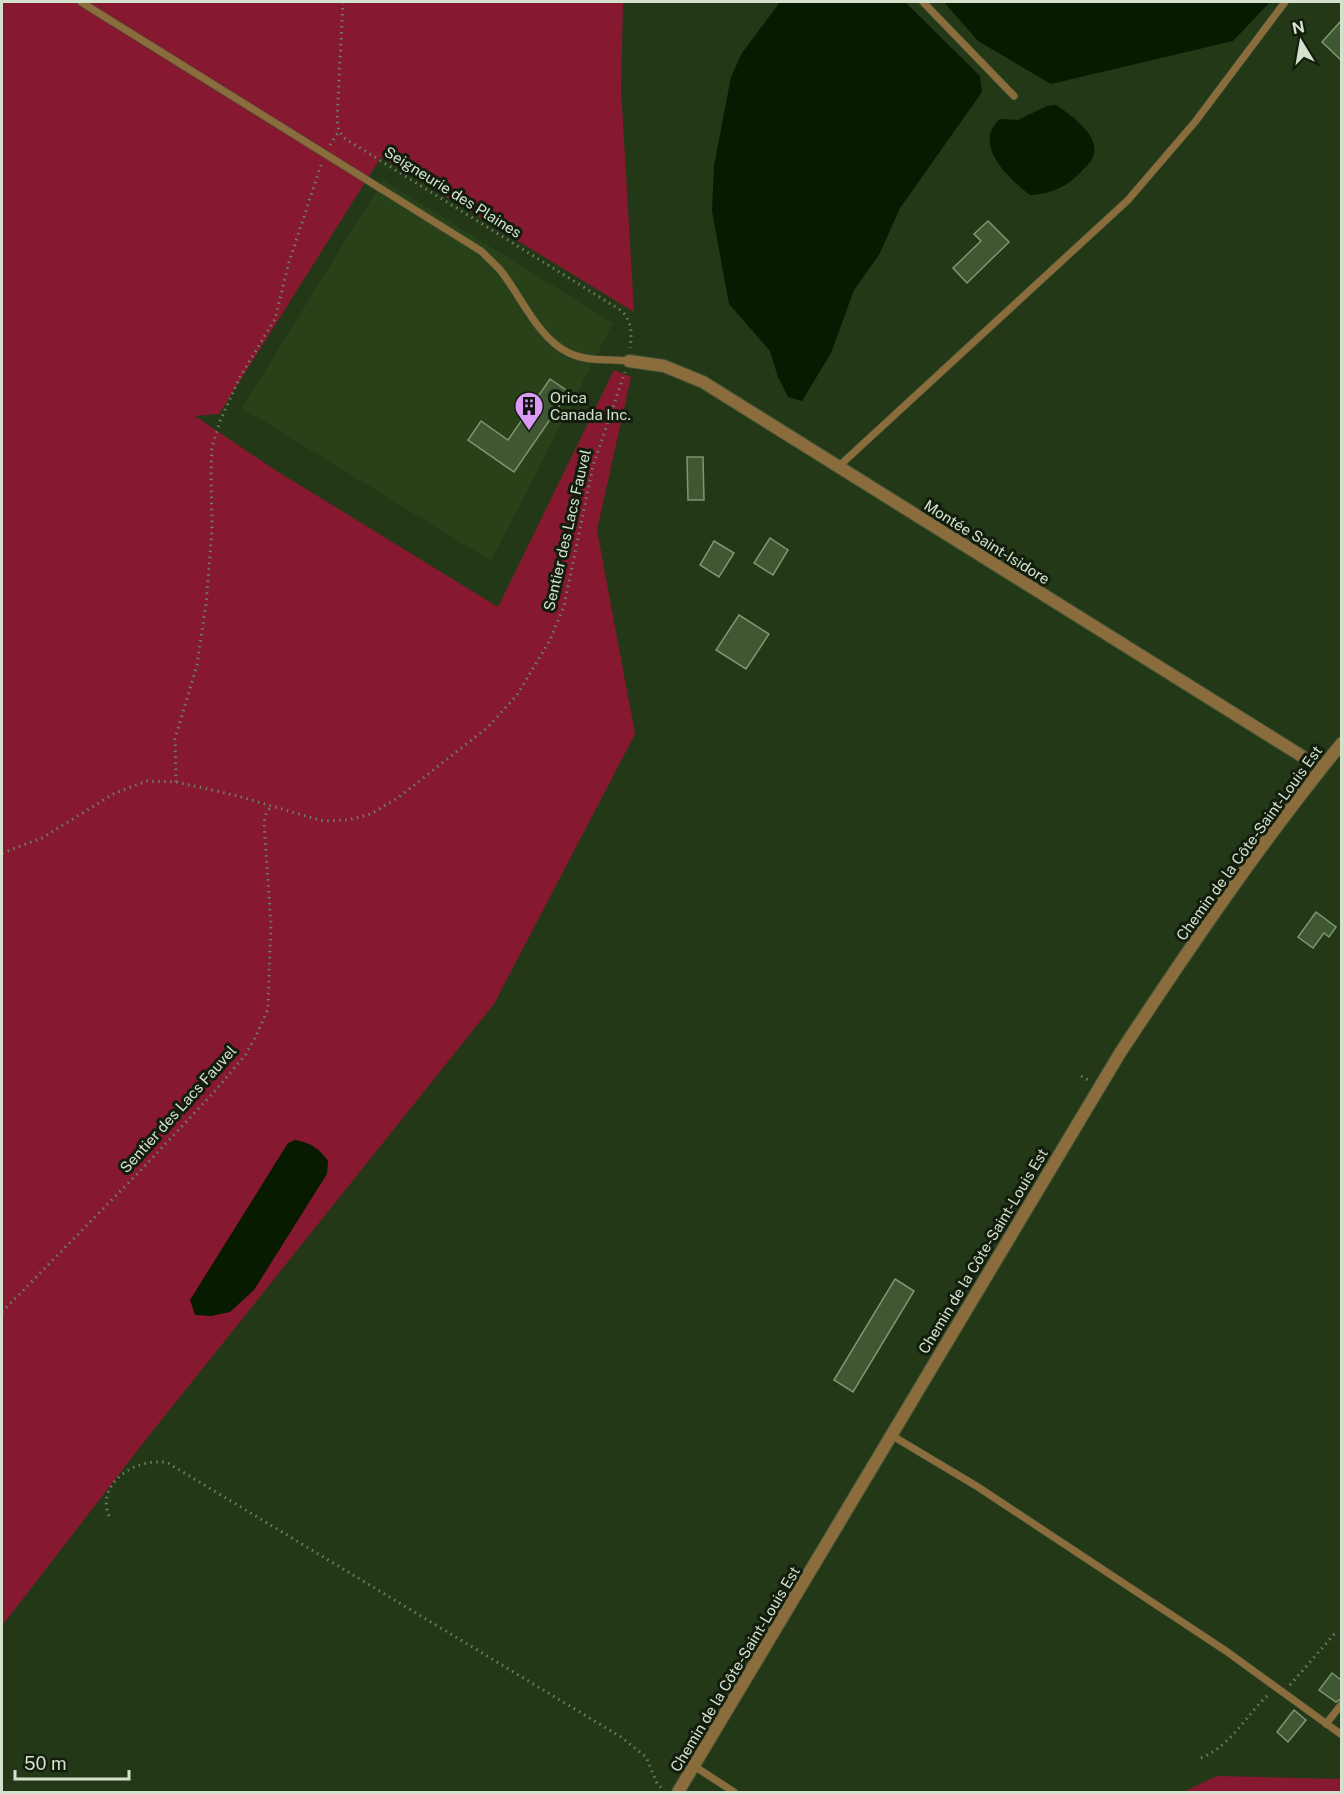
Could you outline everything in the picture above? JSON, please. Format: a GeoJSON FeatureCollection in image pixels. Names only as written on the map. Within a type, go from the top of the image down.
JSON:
{"type":"FeatureCollection","features":[{"type":"Feature","properties":{"kind":"street","name":"Montée Saint-Isidore"},"geometry":{"type":"LineString","coordinates":[[629,361],[664,366],[693,377],[1321,768]]}},
{"type":"Feature","properties":{"kind":"street","name":"Chemin de la Côte-Saint-Louis Est"},"geometry":{"type":"LineString","coordinates":[[678,1792],[1120,1053],[1239,878],[1341,743]]}},
{"type":"Feature","properties":{"kind":"lane"},"geometry":{"type":"LineString","coordinates":[[81,2],[481,251],[500,270],[538,325],[556,344],[570,354],[585,358],[629,361]]}},
{"type":"Feature","properties":{"kind":"lane"},"geometry":{"type":"LineString","coordinates":[[923,2],[1014,96]]}},
{"type":"Feature","properties":{"kind":"lane"},"geometry":{"type":"LineString","coordinates":[[838,468],[1128,200],[1195,122],[1285,2]]}},
{"type":"Feature","properties":{"kind":"lane"},"geometry":{"type":"LineString","coordinates":[[891,1436],[978,1487],[1226,1651],[1341,1735]]}},
{"type":"Feature","properties":{"kind":"lane"},"geometry":{"type":"LineString","coordinates":[[1326,1724],[1341,1705]]}},
{"type":"Feature","properties":{"kind":"lane"},"geometry":{"type":"LineString","coordinates":[[694,1767],[734,1792]]}},
{"type":"Feature","properties":{"kind":"path"},"geometry":{"type":"LineString","coordinates":[[176,782],[175,739],[197,665],[206,604],[212,530],[212,447],[220,421],[240,377],[275,319],[290,262],[325,154],[339,130],[337,120],[343,2]]}},
{"type":"Feature","properties":{"kind":"path","name":"Seigneurie des Plaines"},"geometry":{"type":"LineString","coordinates":[[339,130],[344,138],[622,311],[629,319],[632,331],[629,361]]}},
{"type":"Feature","properties":{"kind":"path","name":"Sentier des Lacs Fauvel"},"geometry":{"type":"LineString","coordinates":[[2,853],[42,838],[115,793],[147,782],[176,782],[234,795],[323,821],[347,820],[371,814],[399,797],[488,727],[517,695],[550,640],[564,606],[593,466],[629,361]]}},
{"type":"Feature","properties":{"kind":"path","name":"Sentier des Lacs Fauvel"},"geometry":{"type":"LineString","coordinates":[[2,1312],[215,1091],[246,1054],[256,1036],[268,1009],[271,925],[264,823],[271,806]]}},
{"type":"Feature","properties":{"kind":"path"},"geometry":{"type":"LineString","coordinates":[[109,1516],[105,1503],[114,1482],[139,1465],[152,1462],[168,1463],[621,1737],[646,1757],[657,1783],[666,1792]]}},
{"type":"Feature","properties":{"kind":"path"},"geometry":{"type":"LineString","coordinates":[[1287,1695],[1296,1676],[1337,1631]]}},
{"type":"Feature","properties":{"kind":"path"},"geometry":{"type":"LineString","coordinates":[[1201,1758],[1221,1746],[1266,1696],[1278,1688]]}},
{"type":"Feature","properties":{"kind":"shaded area"},"geometry":{"type":"Polygon","coordinates":[[[2,2],[623,2],[621,89],[634,312],[381,157],[219,414],[195,416],[272,468],[498,607],[614,370],[631,377],[597,530],[635,734],[494,1004],[147,1438],[2,1626],[2,2]]]}},
{"type":"Feature","properties":{"kind":"shaded area"},"geometry":{"type":"Polygon","coordinates":[[[780,2],[905,2],[980,76],[982,92],[900,208],[879,255],[854,290],[831,353],[802,401],[788,397],[778,377],[770,351],[729,304],[712,211],[714,166],[731,77],[742,53],[780,2]]]}},
{"type":"Feature","properties":{"kind":"shaded area"},"geometry":{"type":"Polygon","coordinates":[[[944,2],[1270,2],[1233,41],[1051,84],[978,41],[944,2]]]}},
{"type":"Feature","properties":{"kind":"shaded area"},"geometry":{"type":"Polygon","coordinates":[[[1056,105],[1090,135],[1095,151],[1090,163],[1069,183],[1051,192],[1030,195],[1004,171],[997,161],[991,150],[992,129],[1000,119],[1018,120],[1047,106],[1056,105]]]}},
{"type":"Feature","properties":{"kind":"shaded area"},"geometry":{"type":"Polygon","coordinates":[[[383,180],[613,323],[491,561],[242,408],[383,180]]]}},
{"type":"Feature","properties":{"kind":"shaded area"},"geometry":{"type":"Polygon","coordinates":[[[295,1140],[309,1144],[321,1153],[328,1161],[327,1174],[254,1290],[230,1312],[211,1316],[195,1315],[190,1300],[288,1143],[295,1140]]]}},
{"type":"Feature","properties":{"kind":"shaded area"},"geometry":{"type":"Polygon","coordinates":[[[1217,1776],[1341,1779],[1341,1792],[1183,1792],[1217,1776]]]}},
{"type":"Feature","properties":{"kind":"building"},"geometry":{"type":"Polygon","coordinates":[[[1341,21],[1341,60],[1322,42],[1341,21]]]}},
{"type":"Feature","properties":{"kind":"building"},"geometry":{"type":"Polygon","coordinates":[[[988,221],[1009,242],[967,283],[953,268],[981,241],[974,234],[988,221]]]}},
{"type":"Feature","properties":{"kind":"building","name":"Orica Canada Inc."},"geometry":{"type":"Polygon","coordinates":[[[550,379],[569,392],[514,472],[468,440],[481,421],[508,440],[550,379]]]}},
{"type":"Feature","properties":{"kind":"building"},"geometry":{"type":"Polygon","coordinates":[[[687,457],[703,457],[704,500],[688,500],[687,457]]]}},
{"type":"Feature","properties":{"kind":"building"},"geometry":{"type":"Polygon","coordinates":[[[770,538],[788,550],[773,575],[754,563],[770,538]]]}},
{"type":"Feature","properties":{"kind":"building"},"geometry":{"type":"Polygon","coordinates":[[[714,541],[734,553],[719,577],[700,565],[714,541]]]}},
{"type":"Feature","properties":{"kind":"building"},"geometry":{"type":"Polygon","coordinates":[[[739,615],[769,634],[746,669],[716,650],[739,615]]]}},
{"type":"Feature","properties":{"kind":"building"},"geometry":{"type":"Polygon","coordinates":[[[1316,912],[1336,927],[1329,937],[1324,933],[1313,948],[1298,937],[1316,912]]]}},
{"type":"Feature","properties":{"kind":"building"},"geometry":{"type":"Polygon","coordinates":[[[895,1279],[914,1291],[853,1392],[834,1380],[895,1279]]]}},
{"type":"Feature","properties":{"kind":"building"},"geometry":{"type":"Polygon","coordinates":[[[1332,1673],[1341,1680],[1341,1699],[1336,1702],[1319,1690],[1332,1673]]]}},
{"type":"Feature","properties":{"kind":"building"},"geometry":{"type":"Polygon","coordinates":[[[1294,1710],[1306,1720],[1288,1742],[1277,1732],[1294,1710]]]}},
{"type":"Feature","properties":{"kind":"place","name":"Orica Canada Inc."},"geometry":{"type":"Point","coordinates":[529,432]}}]}
